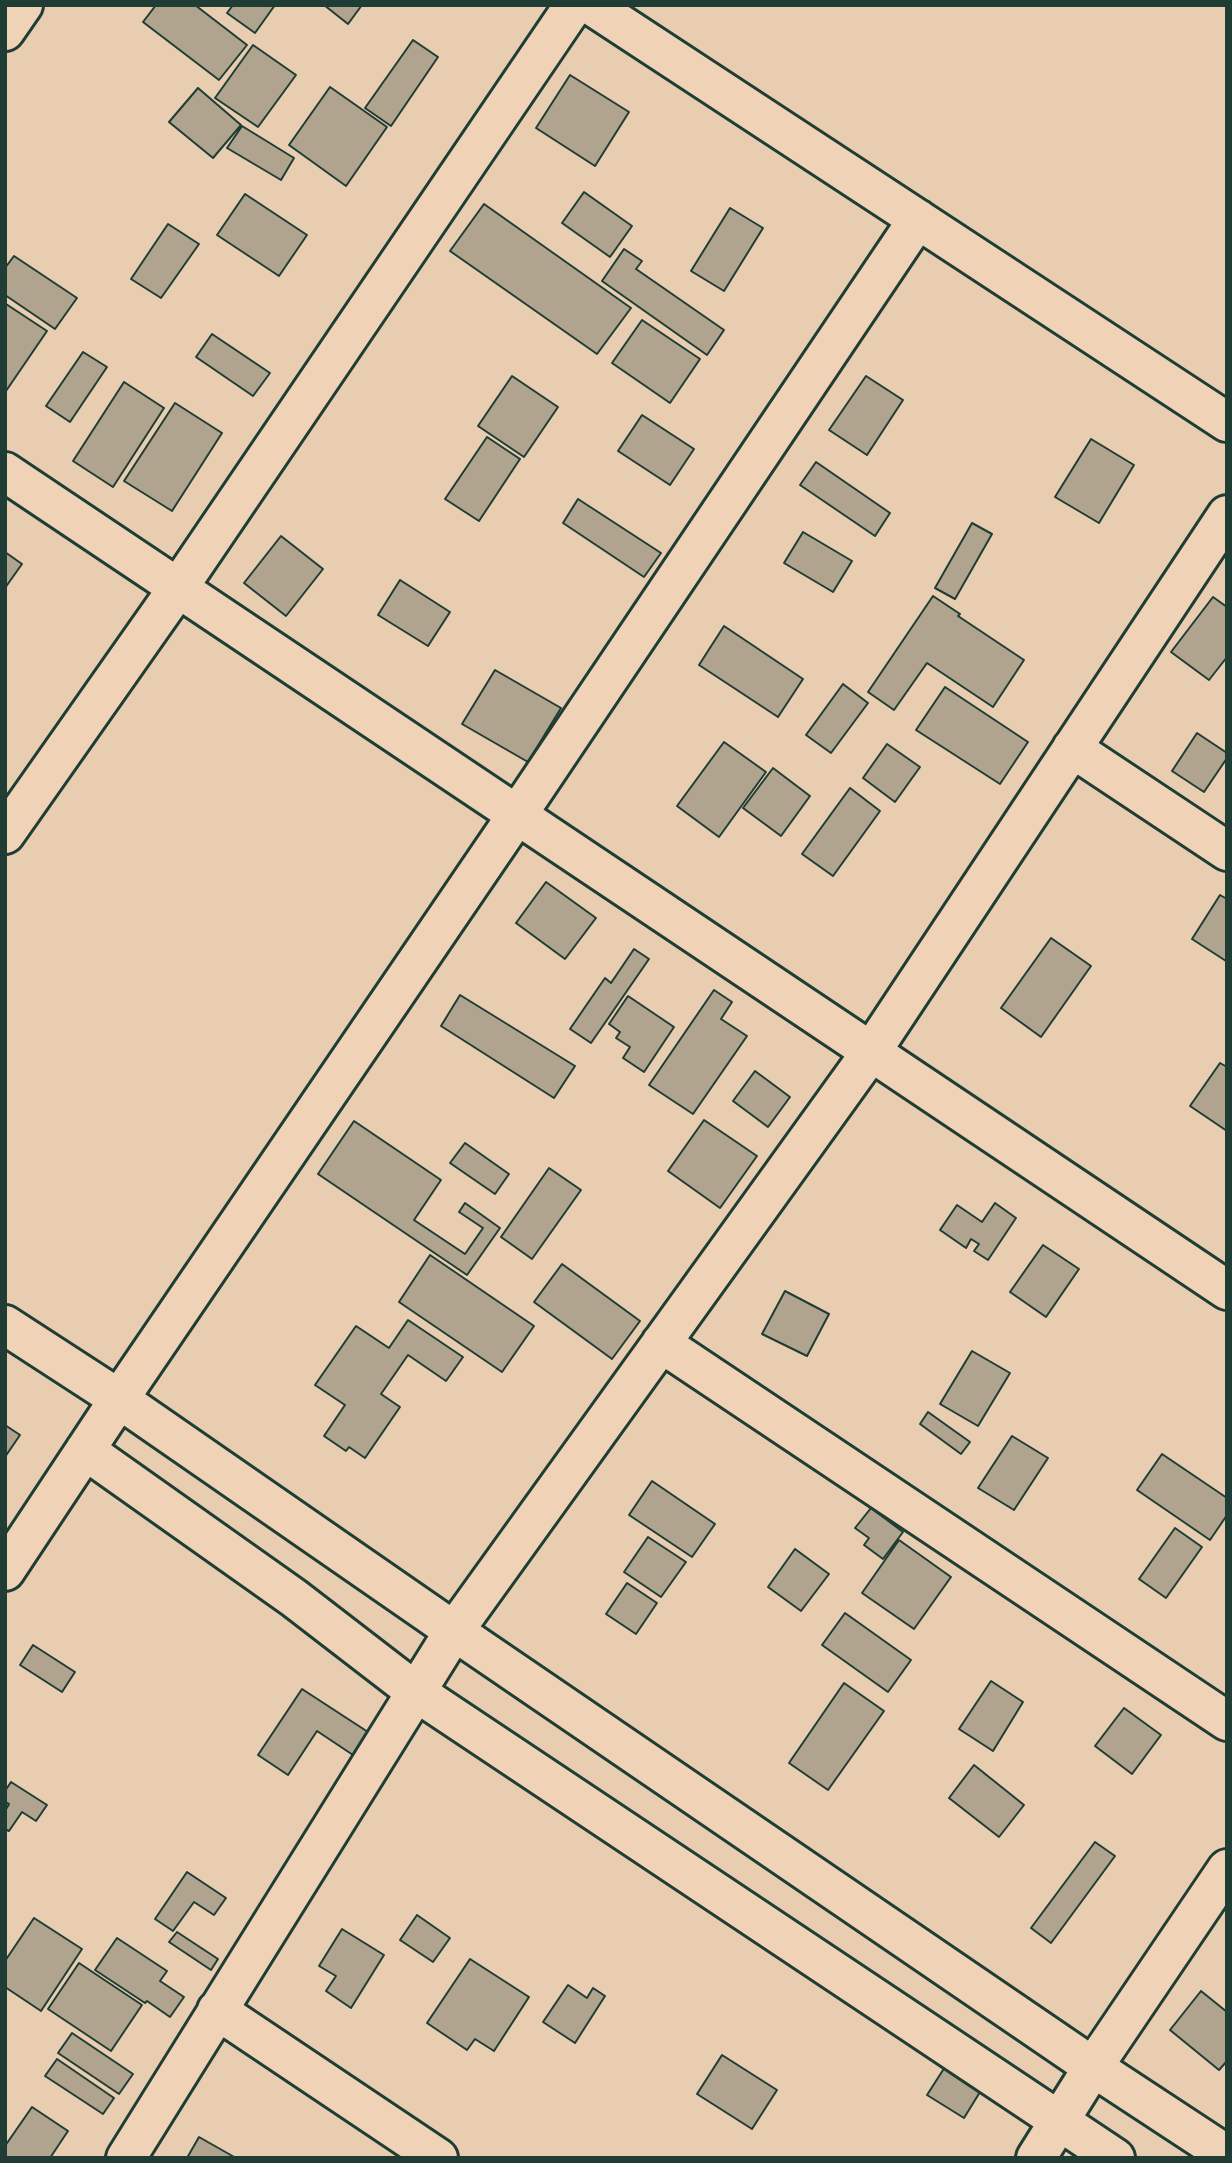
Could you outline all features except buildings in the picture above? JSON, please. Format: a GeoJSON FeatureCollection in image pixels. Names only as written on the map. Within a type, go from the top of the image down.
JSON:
{"type":"FeatureCollection","features":[{"type":"Feature","properties":{"kind":"street"},"geometry":{"type":"LineString","coordinates":[[5,31],[23,5]]}},
{"type":"Feature","properties":{"kind":"street"},"geometry":{"type":"LineString","coordinates":[[5,834],[178,588],[574,5]]}},
{"type":"Feature","properties":{"kind":"street"},"geometry":{"type":"LineString","coordinates":[[591,5],[1227,422]]}},
{"type":"Feature","properties":{"kind":"street"},"geometry":{"type":"LineString","coordinates":[[5,1571],[918,219]]}},
{"type":"Feature","properties":{"kind":"street"},"geometry":{"type":"LineString","coordinates":[[5,472],[1227,1290]]}},
{"type":"Feature","properties":{"kind":"street"},"geometry":{"type":"LineString","coordinates":[[126,2158],[454,1631],[871,1052],[1227,515]]}},
{"type":"Feature","properties":{"kind":"street"},"geometry":{"type":"LineString","coordinates":[[1072,748],[1227,851]]}},
{"type":"Feature","properties":{"kind":"street"},"geometry":{"type":"LineString","coordinates":[[5,1325],[119,1399],[1093,2067],[1227,2155]]}},
{"type":"Feature","properties":{"kind":"street"},"geometry":{"type":"LineString","coordinates":[[661,1343],[1227,1721]]}},
{"type":"Feature","properties":{"kind":"street"},"geometry":{"type":"LineString","coordinates":[[85,1450],[294,1598],[416,1692],[1115,2158]]}},
{"type":"Feature","properties":{"kind":"street"},"geometry":{"type":"LineString","coordinates":[[1036,2158],[1093,2067],[1227,1869]]}},
{"type":"Feature","properties":{"kind":"street"},"geometry":{"type":"LineString","coordinates":[[217,2010],[438,2158]]}}]}
